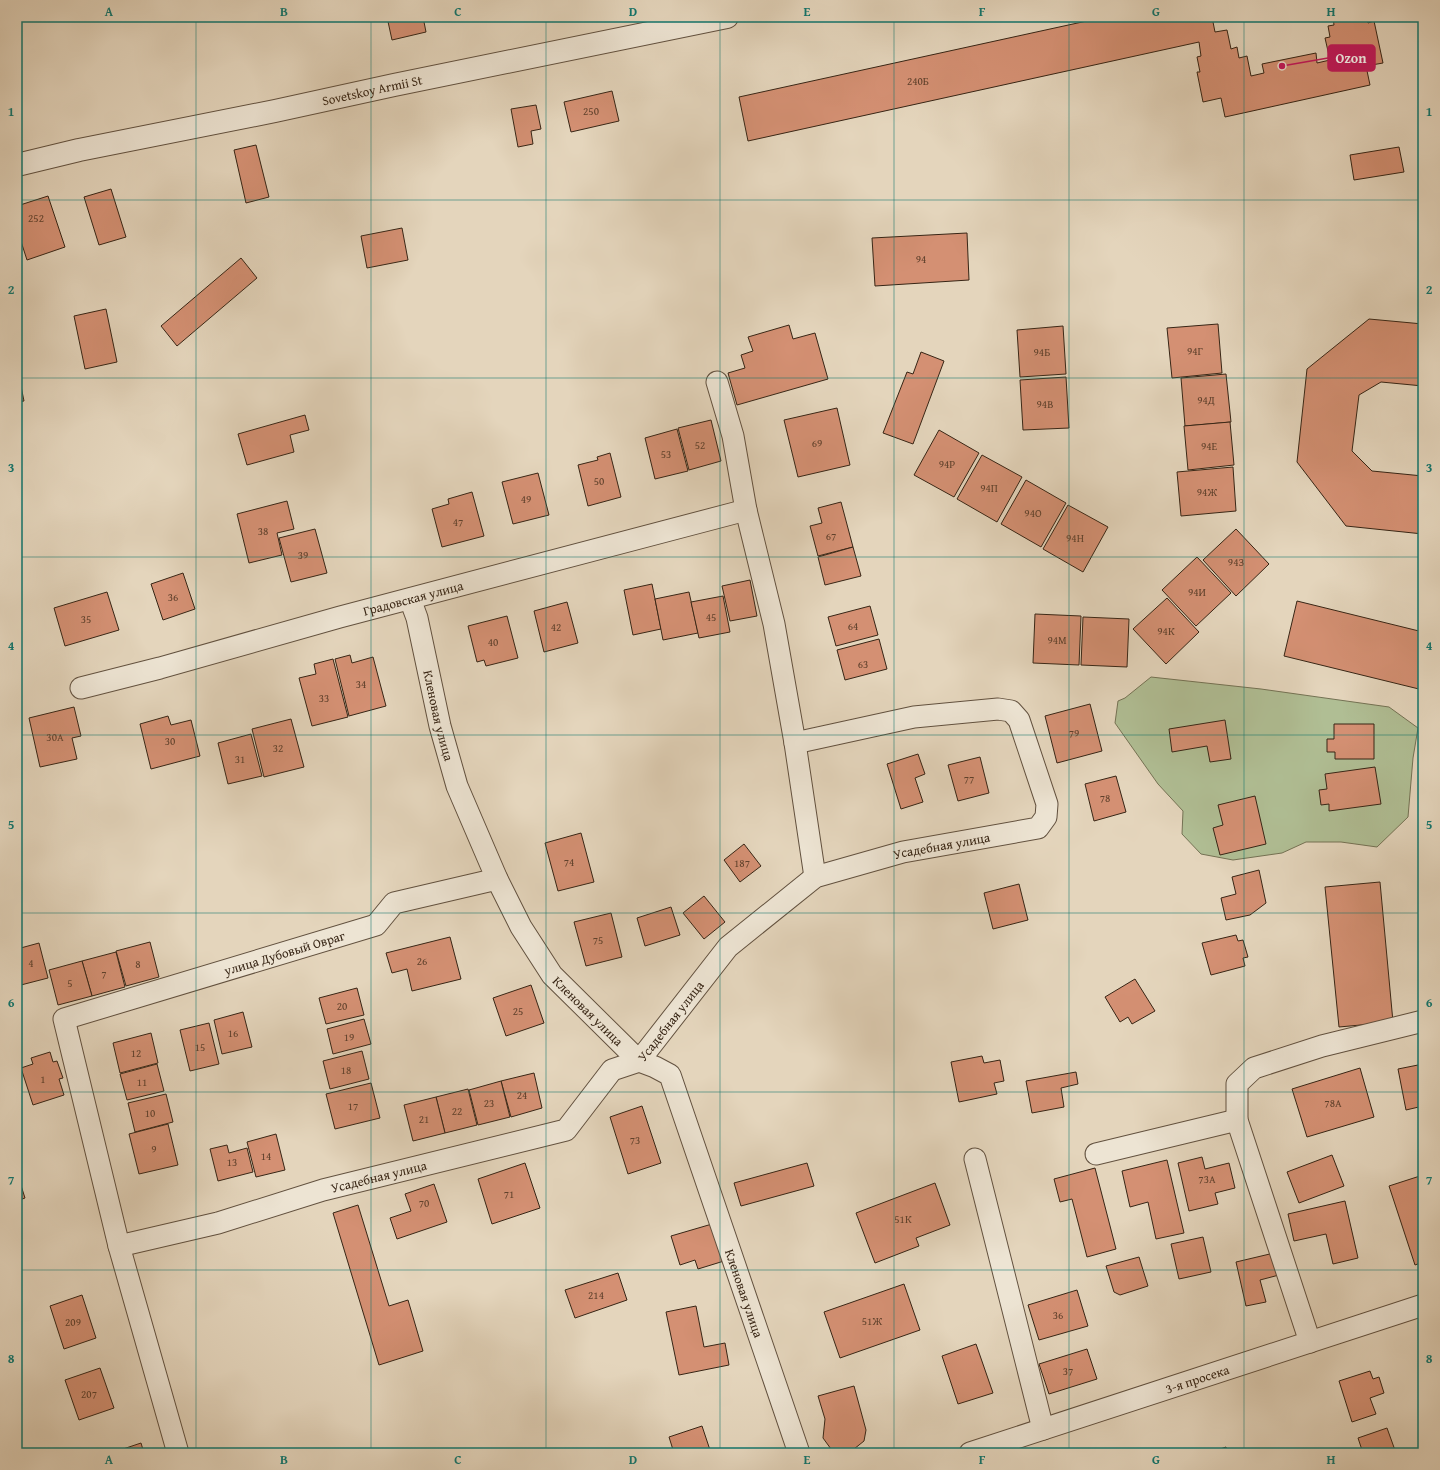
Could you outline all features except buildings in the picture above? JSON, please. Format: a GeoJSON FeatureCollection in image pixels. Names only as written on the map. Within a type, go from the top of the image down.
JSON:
{"type":"FeatureCollection","features":[{"type":"Feature","properties":{"kind":"street","name":"Sovetskoy Armii St"},"geometry":{"type":"LineString","coordinates":[[17,165],[79,150],[275,111],[394,85],[727,17]]}},
{"type":"Feature","properties":{"kind":"street"},"geometry":{"type":"LineString","coordinates":[[717,382],[733,436],[746,510],[774,624],[795,743],[815,876]]}},
{"type":"Feature","properties":{"kind":"street","name":"Градовская улица"},"geometry":{"type":"LineString","coordinates":[[81,688],[746,510]]}},
{"type":"Feature","properties":{"kind":"street","name":"Кленовая улица"},"geometry":{"type":"LineString","coordinates":[[410,599],[417,618],[440,726],[457,786],[497,879],[521,927],[552,975],[639,1061],[656,1067],[670,1075],[799,1453]]}},
{"type":"Feature","properties":{"kind":"street","name":"Усадебная улица"},"geometry":{"type":"LineString","coordinates":[[120,1246],[218,1223],[329,1188],[566,1130],[612,1070],[639,1061],[728,947],[815,876],[903,852],[1038,828],[1046,817],[1047,804],[1020,720],[1011,712],[998,709],[914,717],[795,743]]}},
{"type":"Feature","properties":{"kind":"street","name":"улица Дубовый Овраг"},"geometry":{"type":"LineString","coordinates":[[120,1246],[64,1019],[376,925],[394,903],[497,879]]}},
{"type":"Feature","properties":{"kind":"street"},"geometry":{"type":"LineString","coordinates":[[1310,1342],[1238,1120],[1237,1084],[1254,1068],[1322,1046],[1423,1021]]}},
{"type":"Feature","properties":{"kind":"street"},"geometry":{"type":"LineString","coordinates":[[1096,1154],[1238,1120]]}},
{"type":"Feature","properties":{"kind":"street"},"geometry":{"type":"LineString","coordinates":[[975,1159],[1043,1429]]}},
{"type":"Feature","properties":{"kind":"street"},"geometry":{"type":"LineString","coordinates":[[120,1246],[178,1453]]}},
{"type":"Feature","properties":{"kind":"street","name":"3-я просека"},"geometry":{"type":"LineString","coordinates":[[970,1453],[1423,1305]]}},
{"type":"Feature","properties":{"kind":"green space"},"geometry":{"type":"Polygon","coordinates":[[[1151,677],[1261,689],[1389,707],[1418,728],[1413,758],[1408,817],[1377,847],[1341,842],[1306,842],[1282,853],[1233,860],[1201,854],[1182,834],[1183,811],[1158,784],[1115,723],[1118,701],[1125,698],[1151,677]]]}},
{"type":"Feature","properties":{"kind":"place","name":"Ozon"},"geometry":{"type":"Point","coordinates":[1282,66]}}]}
